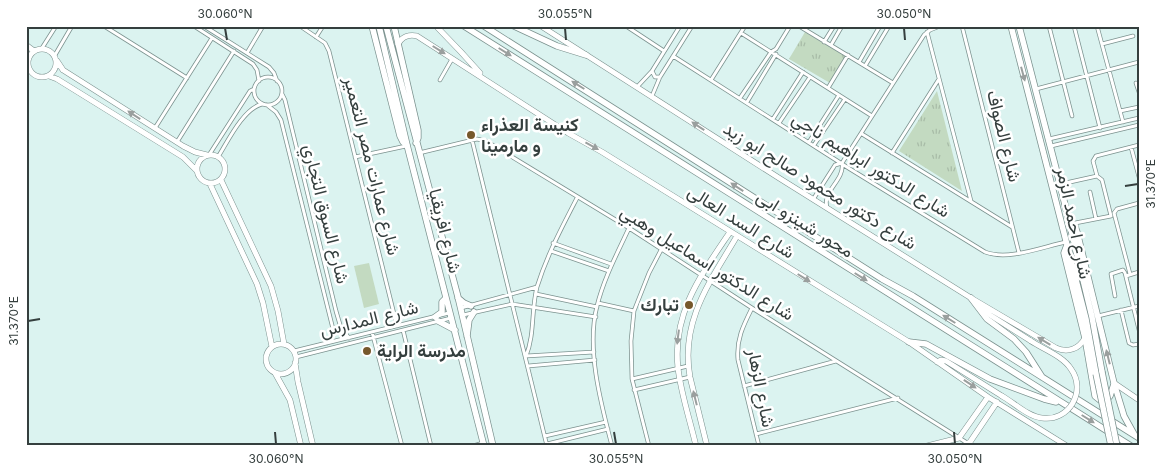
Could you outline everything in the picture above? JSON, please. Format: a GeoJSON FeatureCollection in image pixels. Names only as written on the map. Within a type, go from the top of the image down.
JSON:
{"type":"FeatureCollection","features":[{"type":"Feature","properties":{"kind":"main road","name":"شارع افريقيا"},"geometry":{"type":"LineString","coordinates":[[372,26],[400,136],[407,145],[484,444]]}},
{"type":"Feature","properties":{"kind":"main road"},"geometry":{"type":"LineString","coordinates":[[379,26],[407,145]]}},
{"type":"Feature","properties":{"kind":"main road"},"geometry":{"type":"LineString","coordinates":[[386,26],[416,143]]}},
{"type":"Feature","properties":{"kind":"main road","name":"شارع افريقيا"},"geometry":{"type":"LineString","coordinates":[[394,26],[418,130],[416,143],[458,297],[493,446]]}},
{"type":"Feature","properties":{"kind":"main road","name":"محور شينزو ابى"},"geometry":{"type":"LineString","coordinates":[[464,26],[1131,446]]}},
{"type":"Feature","properties":{"kind":"main road","name":"محور شينزو ابى"},"geometry":{"type":"LineString","coordinates":[[484,26],[852,260],[913,296],[1137,437]]}},
{"type":"Feature","properties":{"kind":"main road"},"geometry":{"type":"LineString","coordinates":[[514,26],[557,46],[586,55]]}},
{"type":"Feature","properties":{"kind":"main road","name":"شارع احمد الزمر"},"geometry":{"type":"LineString","coordinates":[[1011,26],[1067,243],[1064,253],[1085,338],[1095,396],[1100,400],[1108,399],[1114,384]]}},
{"type":"Feature","properties":{"kind":"main road","name":"شارع احمد الزمر"},"geometry":{"type":"LineString","coordinates":[[1019,26],[1070,224],[1075,226],[1077,232],[1114,384],[1124,416],[1137,437]]}},
{"type":"Feature","properties":{"kind":"main road"},"geometry":{"type":"LineString","coordinates":[[1070,224],[1092,317],[1111,446]]}},
{"type":"Feature","properties":{"kind":"main road"},"geometry":{"type":"LineString","coordinates":[[1067,243],[1117,446]]}},
{"type":"Feature","properties":{"kind":"main road"},"geometry":{"type":"LineString","coordinates":[[458,297],[464,303],[471,306]]}},
{"type":"Feature","properties":{"kind":"main road"},"geometry":{"type":"LineString","coordinates":[[446,298],[443,300],[442,312],[437,319],[455,330]]}},
{"type":"Feature","properties":{"kind":"main road"},"geometry":{"type":"LineString","coordinates":[[974,299],[988,319],[1026,352],[1044,378]]}},
{"type":"Feature","properties":{"kind":"main road"},"geometry":{"type":"LineString","coordinates":[[467,338],[470,318],[474,312]]}},
{"type":"Feature","properties":{"kind":"main road"},"geometry":{"type":"LineString","coordinates":[[909,342],[930,346],[996,382],[1044,399],[1060,402]]}},
{"type":"Feature","properties":{"kind":"street"},"geometry":{"type":"LineString","coordinates":[[42,48],[56,26]]}},
{"type":"Feature","properties":{"kind":"street"},"geometry":{"type":"LineString","coordinates":[[49,76],[55,69],[56,58],[72,26]]}},
{"type":"Feature","properties":{"kind":"street"},"geometry":{"type":"LineString","coordinates":[[104,26],[187,78]]}},
{"type":"Feature","properties":{"kind":"street"},"geometry":{"type":"LineString","coordinates":[[194,26],[234,51],[256,67],[259,73],[259,80],[254,88],[250,91],[208,155],[199,161],[197,171]]}},
{"type":"Feature","properties":{"kind":"street"},"geometry":{"type":"LineString","coordinates":[[204,26],[269,67],[280,84],[282,94],[277,102],[268,105],[262,104],[246,113],[218,157]]}},
{"type":"Feature","properties":{"kind":"street"},"geometry":{"type":"LineString","coordinates":[[247,53],[264,26]]}},
{"type":"Feature","properties":{"kind":"street","name":"شارع عمارات مصر التعمير"},"geometry":{"type":"LineString","coordinates":[[300,26],[325,43],[329,51],[399,326],[403,330],[431,446]]}},
{"type":"Feature","properties":{"kind":"street"},"geometry":{"type":"LineString","coordinates":[[316,37],[323,26]]}},
{"type":"Feature","properties":{"kind":"street"},"geometry":{"type":"LineString","coordinates":[[436,26],[482,77]]}},
{"type":"Feature","properties":{"kind":"street","name":"شارع دكتور محمود صالح ابو زيد"},"geometry":{"type":"LineString","coordinates":[[541,26],[974,299],[1058,349],[1068,351],[1074,349],[1085,338]]}},
{"type":"Feature","properties":{"kind":"street"},"geometry":{"type":"LineString","coordinates":[[626,26],[664,51]]}},
{"type":"Feature","properties":{"kind":"street"},"geometry":{"type":"LineString","coordinates":[[637,87],[652,71],[680,26]]}},
{"type":"Feature","properties":{"kind":"street"},"geometry":{"type":"LineString","coordinates":[[652,96],[660,76],[692,26]]}},
{"type":"Feature","properties":{"kind":"street"},"geometry":{"type":"LineString","coordinates":[[710,80],[745,26]]}},
{"type":"Feature","properties":{"kind":"street"},"geometry":{"type":"LineString","coordinates":[[740,98],[771,52],[776,49],[790,26]]}},
{"type":"Feature","properties":{"kind":"street"},"geometry":{"type":"LineString","coordinates":[[799,26],[893,83]]}},
{"type":"Feature","properties":{"kind":"street"},"geometry":{"type":"LineString","coordinates":[[824,42],[834,26]]}},
{"type":"Feature","properties":{"kind":"street"},"geometry":{"type":"LineString","coordinates":[[831,45],[842,26]]}},
{"type":"Feature","properties":{"kind":"street"},"geometry":{"type":"LineString","coordinates":[[859,62],[880,26]]}},
{"type":"Feature","properties":{"kind":"street"},"geometry":{"type":"LineString","coordinates":[[864,66],[890,26]]}},
{"type":"Feature","properties":{"kind":"street"},"geometry":{"type":"LineString","coordinates":[[828,207],[827,198],[842,172],[842,163],[927,32],[940,26]]}},
{"type":"Feature","properties":{"kind":"street","name":"شارع الصواف"},"geometry":{"type":"LineString","coordinates":[[962,26],[1019,253]]}},
{"type":"Feature","properties":{"kind":"street"},"geometry":{"type":"LineString","coordinates":[[1049,26],[1072,116]]}},
{"type":"Feature","properties":{"kind":"street"},"geometry":{"type":"LineString","coordinates":[[1074,26],[1100,128]]}},
{"type":"Feature","properties":{"kind":"street"},"geometry":{"type":"LineString","coordinates":[[1097,26],[1123,122]]}},
{"type":"Feature","properties":{"kind":"street"},"geometry":{"type":"LineString","coordinates":[[927,32],[971,202]]}},
{"type":"Feature","properties":{"kind":"street"},"geometry":{"type":"LineString","coordinates":[[741,33],[872,116]]}},
{"type":"Feature","properties":{"kind":"street","name":"شارع السد العالى"},"geometry":{"type":"LineString","coordinates":[[398,44],[405,37],[414,36],[482,77],[568,133],[602,152],[909,342],[997,402],[1067,446]]}},
{"type":"Feature","properties":{"kind":"street"},"geometry":{"type":"LineString","coordinates":[[1102,44],[1133,36]]}},
{"type":"Feature","properties":{"kind":"street"},"geometry":{"type":"LineString","coordinates":[[155,128],[212,38]]}},
{"type":"Feature","properties":{"kind":"street"},"geometry":{"type":"LineString","coordinates":[[26,46],[34,51]]}},
{"type":"Feature","properties":{"kind":"street"},"geometry":{"type":"LineString","coordinates":[[42,48],[49,50],[63,70],[177,142],[191,150],[218,157],[223,162],[225,169],[221,180],[210,184],[201,180],[197,171],[183,157],[60,80],[49,76],[41,77],[34,75],[27,64],[30,55],[42,48]]}},
{"type":"Feature","properties":{"kind":"street"},"geometry":{"type":"LineString","coordinates":[[747,102],[776,55],[776,49]]}},
{"type":"Feature","properties":{"kind":"street"},"geometry":{"type":"LineString","coordinates":[[177,142],[234,51]]}},
{"type":"Feature","properties":{"kind":"street","name":"شارع الدكتور ابراهيم ناجي"},"geometry":{"type":"LineString","coordinates":[[673,56],[985,252],[1000,256],[1067,243]]}},
{"type":"Feature","properties":{"kind":"street"},"geometry":{"type":"LineString","coordinates":[[828,88],[848,56]]}},
{"type":"Feature","properties":{"kind":"street"},"geometry":{"type":"LineString","coordinates":[[440,80],[452,59]]}},
{"type":"Feature","properties":{"kind":"street"},"geometry":{"type":"LineString","coordinates":[[1035,90],[1139,62]]}},
{"type":"Feature","properties":{"kind":"street"},"geometry":{"type":"LineString","coordinates":[[652,71],[655,77],[660,76]]}},
{"type":"Feature","properties":{"kind":"street"},"geometry":{"type":"LineString","coordinates":[[773,119],[803,72]]}},
{"type":"Feature","properties":{"kind":"street"},"geometry":{"type":"LineString","coordinates":[[259,80],[270,77],[277,81]]}},
{"type":"Feature","properties":{"kind":"street"},"geometry":{"type":"LineString","coordinates":[[779,123],[810,77]]}},
{"type":"Feature","properties":{"kind":"street"},"geometry":{"type":"LineString","coordinates":[[892,153],[939,78]]}},
{"type":"Feature","properties":{"kind":"street"},"geometry":{"type":"LineString","coordinates":[[1136,83],[1139,92]]}},
{"type":"Feature","properties":{"kind":"street"},"geometry":{"type":"LineString","coordinates":[[254,88],[256,98],[262,104]]}},
{"type":"Feature","properties":{"kind":"street","name":"شارع السوق التجاري"},"geometry":{"type":"LineString","coordinates":[[282,94],[340,325],[348,338]]}},
{"type":"Feature","properties":{"kind":"street"},"geometry":{"type":"LineString","coordinates":[[809,142],[839,95]]}},
{"type":"Feature","properties":{"kind":"street"},"geometry":{"type":"LineString","coordinates":[[814,145],[845,99]]}},
{"type":"Feature","properties":{"kind":"street","name":"شارع السوق التجاري"},"geometry":{"type":"LineString","coordinates":[[268,105],[281,120],[332,326]]}},
{"type":"Feature","properties":{"kind":"street"},"geometry":{"type":"LineString","coordinates":[[1120,111],[1139,107]]}},
{"type":"Feature","properties":{"kind":"street"},"geometry":{"type":"LineString","coordinates":[[1049,143],[1070,135],[1139,118]]}},
{"type":"Feature","properties":{"kind":"street"},"geometry":{"type":"LineString","coordinates":[[1049,143],[1072,141],[1139,125]]}},
{"type":"Feature","properties":{"kind":"street"},"geometry":{"type":"LineString","coordinates":[[819,126],[825,129]]}},
{"type":"Feature","properties":{"kind":"street"},"geometry":{"type":"LineString","coordinates":[[862,134],[1012,228]]}},
{"type":"Feature","properties":{"kind":"street"},"geometry":{"type":"LineString","coordinates":[[1070,135],[1072,141]]}},
{"type":"Feature","properties":{"kind":"street"},"geometry":{"type":"LineString","coordinates":[[419,153],[472,140],[547,445],[608,429]]}},
{"type":"Feature","properties":{"kind":"street","name":"شارع الدكتور اسماعيل وهبي"},"geometry":{"type":"LineString","coordinates":[[472,140],[486,141],[577,198],[630,228],[661,250],[898,398],[968,445]]}},
{"type":"Feature","properties":{"kind":"street"},"geometry":{"type":"LineString","coordinates":[[356,157],[407,145]]}},
{"type":"Feature","properties":{"kind":"street"},"geometry":{"type":"LineString","coordinates":[[1139,145],[1096,156],[1093,161],[1096,176],[1102,180],[1113,216],[1128,275],[1139,330]]}},
{"type":"Feature","properties":{"kind":"street"},"geometry":{"type":"LineString","coordinates":[[1132,147],[1139,176]]}},
{"type":"Feature","properties":{"kind":"street"},"geometry":{"type":"LineString","coordinates":[[814,198],[833,167],[842,163]]}},
{"type":"Feature","properties":{"kind":"street"},"geometry":{"type":"LineString","coordinates":[[1060,184],[1096,176]]}},
{"type":"Feature","properties":{"kind":"street"},"geometry":{"type":"LineString","coordinates":[[221,180],[271,286],[284,344],[295,357],[298,382],[313,446]]}},
{"type":"Feature","properties":{"kind":"street"},"geometry":{"type":"LineString","coordinates":[[210,184],[257,284],[272,347]]}},
{"type":"Feature","properties":{"kind":"street"},"geometry":{"type":"LineString","coordinates":[[1090,192],[1096,219]]}},
{"type":"Feature","properties":{"kind":"street"},"geometry":{"type":"LineString","coordinates":[[526,356],[531,340],[538,287],[554,243],[577,198]]}},
{"type":"Feature","properties":{"kind":"street"},"geometry":{"type":"LineString","coordinates":[[1113,216],[1117,209],[1139,203]]}},
{"type":"Feature","properties":{"kind":"street"},"geometry":{"type":"LineString","coordinates":[[1070,224],[1113,216]]}},
{"type":"Feature","properties":{"kind":"street"},"geometry":{"type":"LineString","coordinates":[[612,446],[600,398],[594,352],[596,317],[611,264],[630,228]]}},
{"type":"Feature","properties":{"kind":"street"},"geometry":{"type":"LineString","coordinates":[[696,446],[680,379],[677,344],[680,326],[691,293],[730,232]]}},
{"type":"Feature","properties":{"kind":"street"},"geometry":{"type":"LineString","coordinates":[[707,446],[688,366],[688,341],[691,324],[698,305],[737,236]]}},
{"type":"Feature","properties":{"kind":"street"},"geometry":{"type":"LineString","coordinates":[[554,243],[611,264]]}},
{"type":"Feature","properties":{"kind":"street"},"geometry":{"type":"LineString","coordinates":[[649,446],[632,379],[631,341],[634,311],[649,273],[661,250]]}},
{"type":"Feature","properties":{"kind":"street"},"geometry":{"type":"LineString","coordinates":[[551,251],[609,271]]}},
{"type":"Feature","properties":{"kind":"street"},"geometry":{"type":"LineString","coordinates":[[1115,296],[1111,274],[1123,270],[1128,275]]}},
{"type":"Feature","properties":{"kind":"street"},"geometry":{"type":"LineString","coordinates":[[1128,275],[1139,272]]}},
{"type":"Feature","properties":{"kind":"street"},"geometry":{"type":"LineString","coordinates":[[461,312],[471,306],[538,287]]}},
{"type":"Feature","properties":{"kind":"street"},"geometry":{"type":"LineString","coordinates":[[536,294],[634,311]]}},
{"type":"Feature","properties":{"kind":"street"},"geometry":{"type":"LineString","coordinates":[[937,362],[946,361],[1036,417],[1045,419],[1062,415],[1074,402],[1078,386],[1072,369],[1066,363],[990,315],[974,299]]}},
{"type":"Feature","properties":{"kind":"street"},"geometry":{"type":"LineString","coordinates":[[461,312],[474,312],[512,304],[596,317]]}},
{"type":"Feature","properties":{"kind":"street"},"geometry":{"type":"LineString","coordinates":[[1098,316],[1139,306]]}},
{"type":"Feature","properties":{"kind":"street","name":"شارع الزهار"},"geometry":{"type":"LineString","coordinates":[[752,308],[741,328],[737,344],[738,360],[759,446]]}},
{"type":"Feature","properties":{"kind":"street"},"geometry":{"type":"LineString","coordinates":[[1121,310],[1129,343],[1132,345],[1139,344]]}},
{"type":"Feature","properties":{"kind":"street","name":"شارع المدارس"},"geometry":{"type":"LineString","coordinates":[[295,357],[403,330],[451,315]]}},
{"type":"Feature","properties":{"kind":"street","name":"شارع المدارس"},"geometry":{"type":"LineString","coordinates":[[295,357],[327,343],[437,319]]}},
{"type":"Feature","properties":{"kind":"street"},"geometry":{"type":"LineString","coordinates":[[327,343],[332,335],[332,326],[336,328],[340,325]]}},
{"type":"Feature","properties":{"kind":"street"},"geometry":{"type":"LineString","coordinates":[[372,332],[402,446]]}},
{"type":"Feature","properties":{"kind":"street"},"geometry":{"type":"LineString","coordinates":[[284,344],[272,347],[266,358],[268,367],[275,373],[290,400],[301,446]]}},
{"type":"Feature","properties":{"kind":"street"},"geometry":{"type":"LineString","coordinates":[[526,356],[594,352]]}},
{"type":"Feature","properties":{"kind":"street"},"geometry":{"type":"LineString","coordinates":[[275,373],[287,373],[292,369],[295,357]]}},
{"type":"Feature","properties":{"kind":"street"},"geometry":{"type":"LineString","coordinates":[[528,366],[595,360]]}},
{"type":"Feature","properties":{"kind":"street"},"geometry":{"type":"LineString","coordinates":[[744,386],[836,360]]}},
{"type":"Feature","properties":{"kind":"street"},"geometry":{"type":"LineString","coordinates":[[632,379],[688,366]]}},
{"type":"Feature","properties":{"kind":"street"},"geometry":{"type":"LineString","coordinates":[[634,390],[690,377]]}},
{"type":"Feature","properties":{"kind":"street"},"geometry":{"type":"LineString","coordinates":[[1114,384],[1139,400]]}},
{"type":"Feature","properties":{"kind":"street"},"geometry":{"type":"LineString","coordinates":[[927,446],[959,438],[988,396]]}},
{"type":"Feature","properties":{"kind":"street"},"geometry":{"type":"LineString","coordinates":[[756,434],[898,398]]}},
{"type":"Feature","properties":{"kind":"street"},"geometry":{"type":"LineString","coordinates":[[968,445],[997,402]]}},
{"type":"Feature","properties":{"kind":"street"},"geometry":{"type":"LineString","coordinates":[[545,436],[606,422]]}},
{"type":"Feature","properties":{"kind":"street"},"geometry":{"type":"LineString","coordinates":[[473,446],[484,444]]}},
{"type":"Feature","properties":{"kind":"green space"},"geometry":{"type":"Polygon","coordinates":[[[805,32],[845,56],[830,83],[789,59],[805,32]]]}},
{"type":"Feature","properties":{"kind":"green space"},"geometry":{"type":"Polygon","coordinates":[[[937,91],[962,191],[899,151],[937,91]]]}},
{"type":"Feature","properties":{"kind":"green space"},"geometry":{"type":"Polygon","coordinates":[[[369,263],[379,304],[364,308],[354,266],[369,263]]]}},
{"type":"Feature","properties":{"kind":"place","name":"كنيسة العذراء و مارمينا"},"geometry":{"type":"Point","coordinates":[471,135]}},
{"type":"Feature","properties":{"kind":"place","name":"تبارك"},"geometry":{"type":"Point","coordinates":[689,305]}},
{"type":"Feature","properties":{"kind":"place","name":"مدرسة الراية"},"geometry":{"type":"Point","coordinates":[367,351]}}]}
